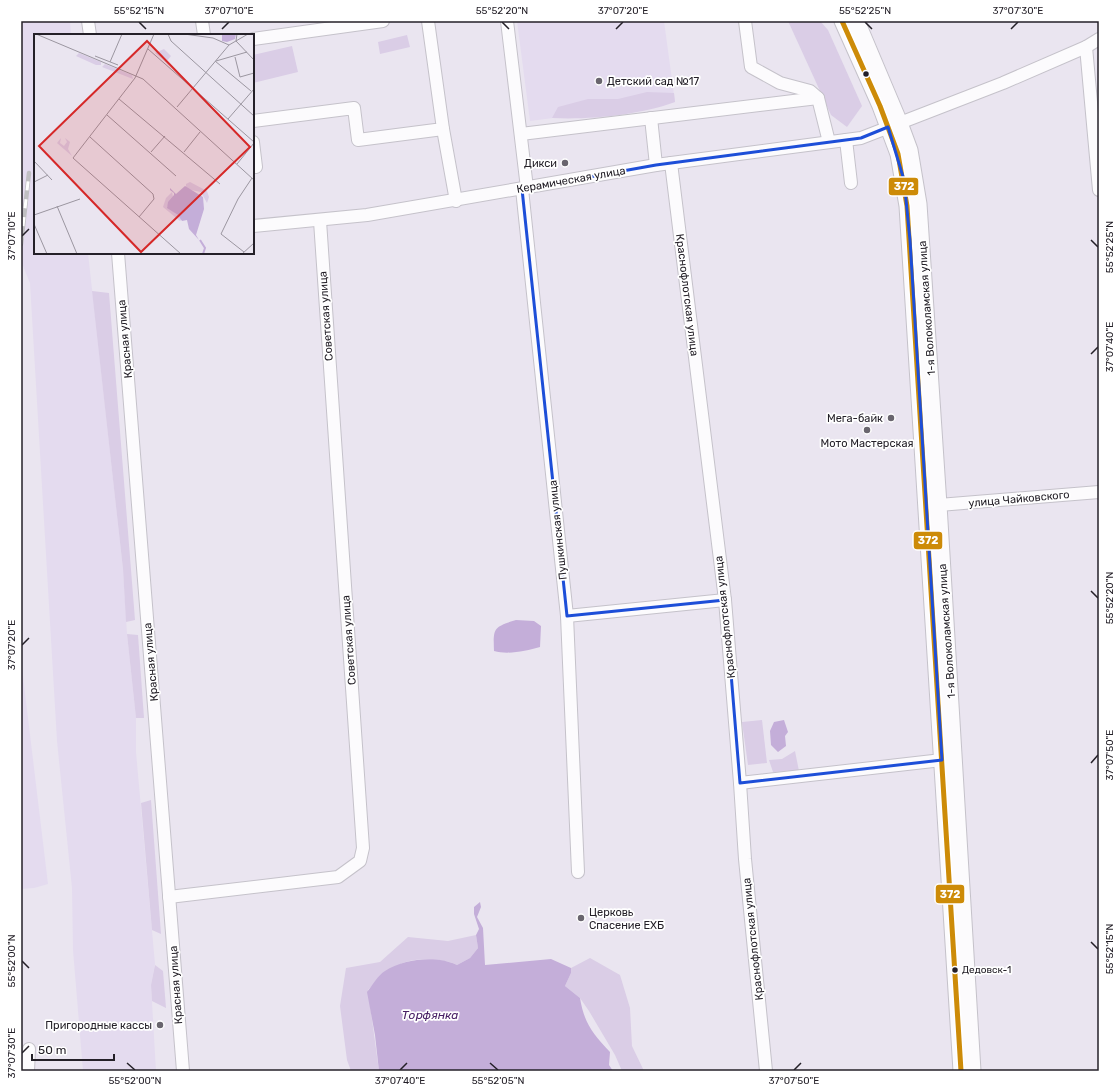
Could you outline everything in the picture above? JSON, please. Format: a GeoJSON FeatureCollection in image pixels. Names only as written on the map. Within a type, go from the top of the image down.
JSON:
{"type":"FeatureCollection","features":[{"type":"Feature","properties":{"kind":"main road","name":"1-я Волоколамская улица"},"geometry":{"type":"LineString","coordinates":[[842,21],[912,159],[920,210],[973,1071]]}},
{"type":"Feature","properties":{"kind":"main road","name":"1-я Волоколамская улица"},"geometry":{"type":"LineString","coordinates":[[857,21],[894,125],[898,154],[904,180],[910,240],[961,1071]]}},
{"type":"Feature","properties":{"kind":"street"},"geometry":{"type":"LineString","coordinates":[[88,21],[90,34]]}},
{"type":"Feature","properties":{"kind":"street"},"geometry":{"type":"LineString","coordinates":[[202,21],[204,34]]}},
{"type":"Feature","properties":{"kind":"street"},"geometry":{"type":"LineString","coordinates":[[254,39],[383,21]]}},
{"type":"Feature","properties":{"kind":"street"},"geometry":{"type":"LineString","coordinates":[[428,21],[443,129],[456,201]]}},
{"type":"Feature","properties":{"kind":"street","name":"Пушкинская улица"},"geometry":{"type":"LineString","coordinates":[[507,21],[521,134],[567,616],[578,872]]}},
{"type":"Feature","properties":{"kind":"street"},"geometry":{"type":"LineString","coordinates":[[745,21],[751,67],[780,83],[810,91],[818,98],[830,142]]}},
{"type":"Feature","properties":{"kind":"street"},"geometry":{"type":"LineString","coordinates":[[894,125],[1003,83],[1086,47],[1099,39]]}},
{"type":"Feature","properties":{"kind":"street"},"geometry":{"type":"LineString","coordinates":[[1086,47],[1099,190]]}},
{"type":"Feature","properties":{"kind":"street"},"geometry":{"type":"LineString","coordinates":[[521,134],[818,98]]}},
{"type":"Feature","properties":{"kind":"street"},"geometry":{"type":"LineString","coordinates":[[254,121],[354,108],[358,140],[443,129]]}},
{"type":"Feature","properties":{"kind":"street"},"geometry":{"type":"LineString","coordinates":[[651,118],[656,165]]}},
{"type":"Feature","properties":{"kind":"street","name":"Керамическая улица"},"geometry":{"type":"LineString","coordinates":[[254,226],[367,216],[656,165],[846,140],[865,136],[894,125]]}},
{"type":"Feature","properties":{"kind":"street"},"geometry":{"type":"LineString","coordinates":[[846,140],[851,183]]}},
{"type":"Feature","properties":{"kind":"street"},"geometry":{"type":"LineString","coordinates":[[254,150],[256,167],[254,167]]}},
{"type":"Feature","properties":{"kind":"street","name":"Краснофлотская улица"},"geometry":{"type":"LineString","coordinates":[[671,164],[725,600],[745,859],[766,1071]]}},
{"type":"Feature","properties":{"kind":"street","name":"Советская улица"},"geometry":{"type":"LineString","coordinates":[[169,897],[338,878],[360,860],[363,848],[320,221]]}},
{"type":"Feature","properties":{"kind":"street","name":"Красная улица"},"geometry":{"type":"LineString","coordinates":[[118,254],[183,1071]]}},
{"type":"Feature","properties":{"kind":"street","name":"улица Чайковского"},"geometry":{"type":"LineString","coordinates":[[939,505],[1099,492]]}},
{"type":"Feature","properties":{"kind":"street"},"geometry":{"type":"LineString","coordinates":[[567,616],[725,600]]}},
{"type":"Feature","properties":{"kind":"street"},"geometry":{"type":"LineString","coordinates":[[740,783],[942,760]]}},
{"type":"Feature","properties":{"kind":"street"},"geometry":{"type":"LineString","coordinates":[[28,1071],[29,1049]]}},
{"type":"Feature","properties":{"kind":"highlighted area"},"geometry":{"type":"Polygon","coordinates":[[[888,127],[904,180],[910,240],[942,760],[740,783],[725,600],[567,616],[522,189],[656,165],[861,138],[888,127]]]}},
{"type":"Feature","properties":{"kind":"shaded area"},"geometry":{"type":"Polygon","coordinates":[[[21,21],[70,21],[71,34],[34,34],[34,254],[88,254],[123,569],[127,634],[136,718],[136,752],[155,964],[151,985],[156,1071],[83,1071],[73,950],[72,888],[57,741],[30,283],[21,261],[21,21]]]}},
{"type":"Feature","properties":{"kind":"shaded area","name":"Детский сад №17"},"geometry":{"type":"Polygon","coordinates":[[[517,21],[664,21],[675,102],[530,121],[517,21]]]}},
{"type":"Feature","properties":{"kind":"shaded area"},"geometry":{"type":"Polygon","coordinates":[[[788,21],[820,21],[828,30],[862,106],[847,127],[831,115],[788,21]]]}},
{"type":"Feature","properties":{"kind":"shaded area"},"geometry":{"type":"Polygon","coordinates":[[[407,35],[410,47],[380,54],[378,42],[407,35]]]}},
{"type":"Feature","properties":{"kind":"shaded area"},"geometry":{"type":"Polygon","coordinates":[[[292,46],[298,72],[254,83],[254,55],[292,46]]]}},
{"type":"Feature","properties":{"kind":"shaded area"},"geometry":{"type":"Polygon","coordinates":[[[647,92],[674,93],[675,102],[661,107],[614,116],[552,118],[558,107],[588,99],[618,99],[647,92]]]}},
{"type":"Feature","properties":{"kind":"shaded area"},"geometry":{"type":"Polygon","coordinates":[[[92,291],[109,293],[135,620],[126,622],[123,569],[92,291]]]}},
{"type":"Feature","properties":{"kind":"shaded area"},"geometry":{"type":"Polygon","coordinates":[[[127,634],[138,635],[144,718],[136,718],[127,634]]]}},
{"type":"Feature","properties":{"kind":"shaded area"},"geometry":{"type":"Polygon","coordinates":[[[21,660],[48,884],[34,888],[21,889],[21,660]]]}},
{"type":"Feature","properties":{"kind":"shaded area"},"geometry":{"type":"Polygon","coordinates":[[[762,720],[767,763],[748,765],[742,722],[762,720]]]}},
{"type":"Feature","properties":{"kind":"shaded area"},"geometry":{"type":"Polygon","coordinates":[[[795,751],[799,771],[773,772],[769,760],[782,759],[795,751]]]}},
{"type":"Feature","properties":{"kind":"shaded area"},"geometry":{"type":"Polygon","coordinates":[[[151,800],[161,934],[152,930],[141,803],[151,800]]]}},
{"type":"Feature","properties":{"kind":"shaded area"},"geometry":{"type":"Polygon","coordinates":[[[476,935],[478,948],[470,958],[457,965],[444,961],[428,959],[405,962],[387,973],[368,990],[379,1071],[351,1071],[347,1060],[340,1006],[346,968],[380,962],[408,937],[448,941],[476,935]]]}},
{"type":"Feature","properties":{"kind":"shaded area"},"geometry":{"type":"Polygon","coordinates":[[[590,958],[620,975],[630,1008],[632,1046],[644,1071],[622,1071],[615,1055],[589,1011],[580,998],[565,986],[571,973],[571,968],[590,958]]]}},
{"type":"Feature","properties":{"kind":"shaded area"},"geometry":{"type":"Polygon","coordinates":[[[155,965],[163,971],[166,1008],[152,1001],[151,985],[155,965]]]}},
{"type":"Feature","properties":{"kind":"water"},"geometry":{"type":"Polygon","coordinates":[[[516,620],[534,621],[541,626],[540,647],[511,653],[494,651],[494,637],[496,629],[503,624],[516,620]]]}},
{"type":"Feature","properties":{"kind":"water"},"geometry":{"type":"Polygon","coordinates":[[[784,720],[788,732],[785,736],[786,746],[778,752],[771,745],[770,731],[774,722],[784,720]]]}},
{"type":"Feature","properties":{"kind":"water","name":"Торфянка"},"geometry":{"type":"Polygon","coordinates":[[[480,902],[481,907],[477,917],[483,928],[485,965],[551,959],[571,968],[571,973],[565,986],[580,998],[584,1014],[590,1028],[610,1052],[609,1065],[613,1071],[379,1071],[375,1035],[367,992],[382,973],[401,964],[411,961],[430,959],[457,965],[470,958],[478,948],[476,935],[479,929],[474,914],[474,907],[480,902]]]}},
{"type":"Feature","properties":{"kind":"railway"},"geometry":{"type":"LineString","coordinates":[[21,244],[29,173]]}},
{"type":"Feature","properties":{"kind":"transit line","name":"372"},"geometry":{"type":"LineString","coordinates":[[842,21],[880,106],[898,154],[907,206],[961,1071]]}},
{"type":"Feature","properties":{"kind":"place","name":"Детский сад №17"},"geometry":{"type":"Point","coordinates":[599,81]}},
{"type":"Feature","properties":{"kind":"place","name":"Дикси"},"geometry":{"type":"Point","coordinates":[565,163]}},
{"type":"Feature","properties":{"kind":"place","name":"Мега-байк"},"geometry":{"type":"Point","coordinates":[891,418]}},
{"type":"Feature","properties":{"kind":"place","name":"Мото Мастерская"},"geometry":{"type":"Point","coordinates":[867,430]}},
{"type":"Feature","properties":{"kind":"place","name":"Церковь Спасение ЕХБ"},"geometry":{"type":"Point","coordinates":[581,918]}},
{"type":"Feature","properties":{"kind":"place","name":"Дедовск-1"},"geometry":{"type":"Point","coordinates":[955,970]}},
{"type":"Feature","properties":{"kind":"place","name":"Пригородные кассы"},"geometry":{"type":"Point","coordinates":[160,1025]}}]}
